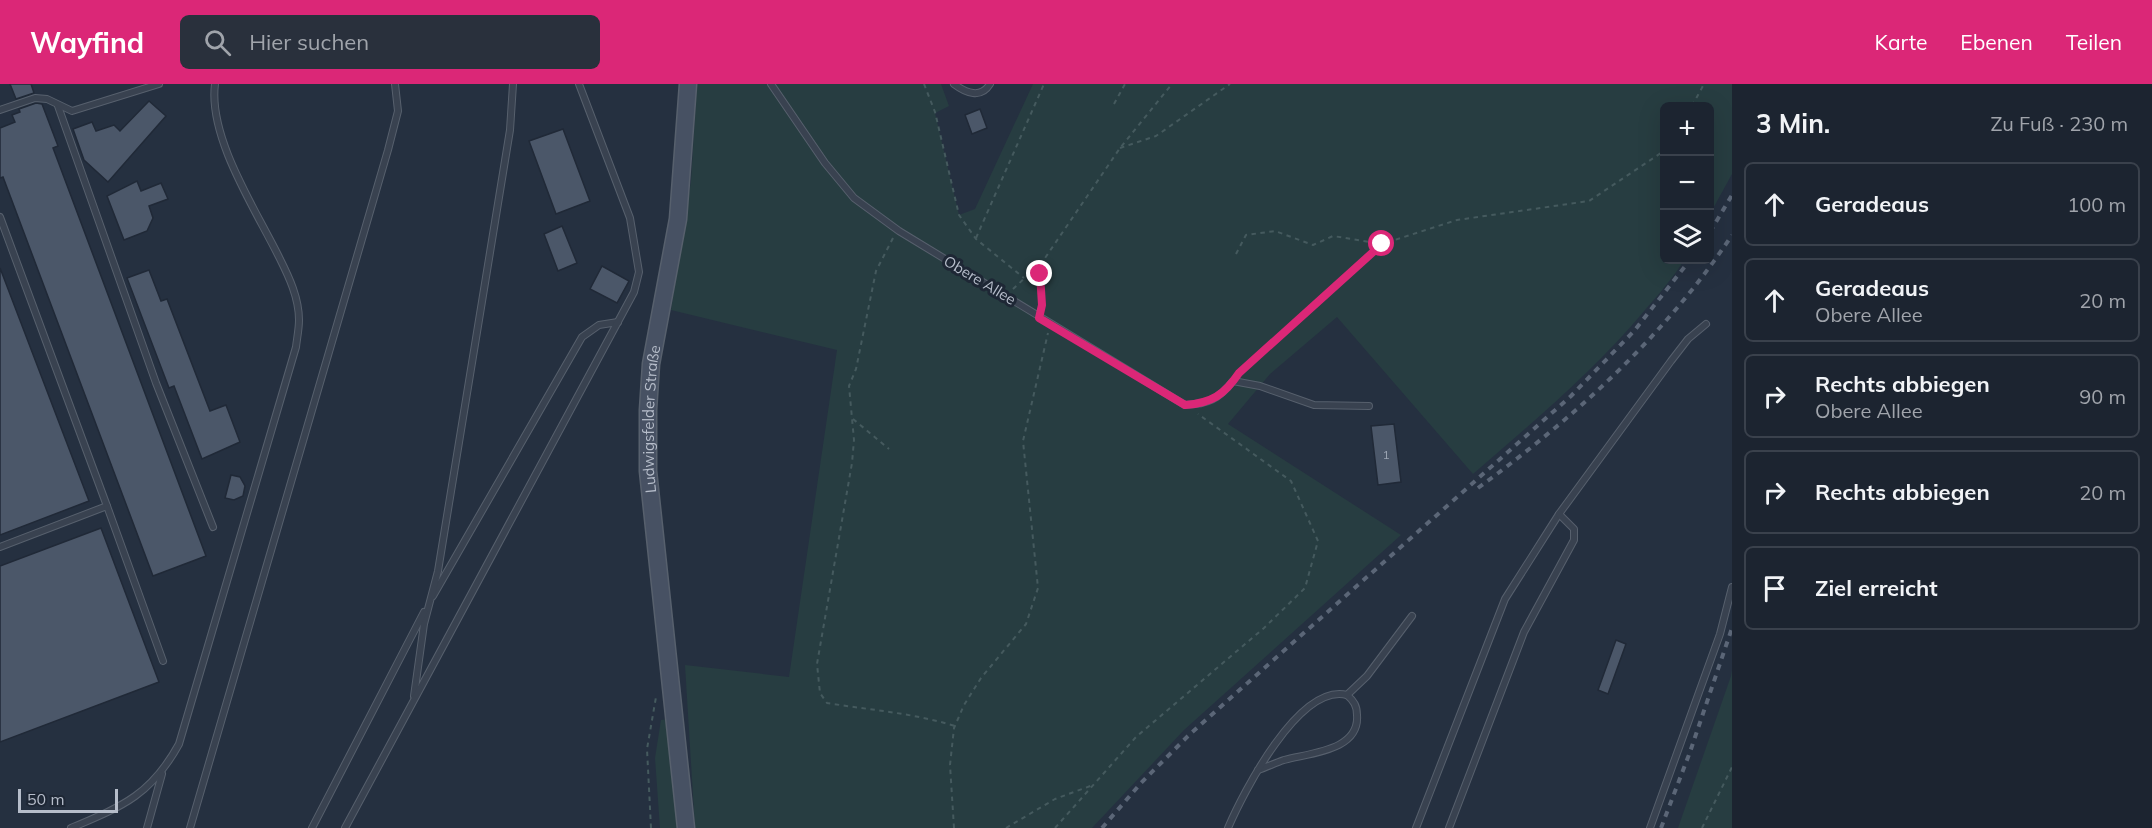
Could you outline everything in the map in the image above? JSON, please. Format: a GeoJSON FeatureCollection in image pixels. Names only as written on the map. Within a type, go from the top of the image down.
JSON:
{"type":"FeatureCollection","features":[{"type":"Feature","properties":{"kind":"street","name":"Ludwigsfelder Straße"},"geometry":{"type":"LineString","coordinates":[[686,828],[648,471],[647,434],[653,354],[680,200],[688,84]]}},
{"type":"Feature","properties":{"kind":"lane"},"geometry":{"type":"LineString","coordinates":[[0,110],[35,98],[47,99],[72,111],[159,84]]}},
{"type":"Feature","properties":{"kind":"lane"},"geometry":{"type":"LineString","coordinates":[[147,828],[162,774],[179,744],[296,347],[299,319],[292,285],[228,155],[218,128],[214,97],[215,84]]}},
{"type":"Feature","properties":{"kind":"lane"},"geometry":{"type":"LineString","coordinates":[[190,828],[388,150],[398,111],[395,84]]}},
{"type":"Feature","properties":{"kind":"lane"},"geometry":{"type":"LineString","coordinates":[[413,703],[429,603],[438,571],[493,238],[510,130],[513,84]]}},
{"type":"Feature","properties":{"kind":"lane"},"geometry":{"type":"LineString","coordinates":[[345,828],[634,292],[639,272],[630,218],[579,84]]}},
{"type":"Feature","properties":{"kind":"lane","name":"Obere Allee"},"geometry":{"type":"LineString","coordinates":[[771,84],[825,164],[854,198],[899,231],[1185,405]]}},
{"type":"Feature","properties":{"kind":"lane"},"geometry":{"type":"LineString","coordinates":[[954,84],[963,91],[977,94],[987,89],[990,84]]}},
{"type":"Feature","properties":{"kind":"lane"},"geometry":{"type":"LineString","coordinates":[[58,106],[156,383],[213,527]]}},
{"type":"Feature","properties":{"kind":"lane"},"geometry":{"type":"LineString","coordinates":[[0,217],[163,661]]}},
{"type":"Feature","properties":{"kind":"lane"},"geometry":{"type":"LineString","coordinates":[[312,828],[429,603],[582,337],[599,325],[618,322]]}},
{"type":"Feature","properties":{"kind":"lane"},"geometry":{"type":"LineString","coordinates":[[1416,828],[1505,599],[1558,514],[1688,339],[1706,324]]}},
{"type":"Feature","properties":{"kind":"lane"},"geometry":{"type":"LineString","coordinates":[[1185,405],[1203,404],[1221,396],[1233,381],[1260,386],[1314,405],[1369,405]]}},
{"type":"Feature","properties":{"kind":"lane"},"geometry":{"type":"LineString","coordinates":[[0,548],[108,506]]}},
{"type":"Feature","properties":{"kind":"lane"},"geometry":{"type":"LineString","coordinates":[[1449,828],[1524,632],[1574,540],[1574,529],[1558,514]]}},
{"type":"Feature","properties":{"kind":"lane"},"geometry":{"type":"LineString","coordinates":[[1650,828],[1720,634],[1732,587]]}},
{"type":"Feature","properties":{"kind":"lane"},"geometry":{"type":"LineString","coordinates":[[1347,695],[1367,676],[1412,616]]}},
{"type":"Feature","properties":{"kind":"lane"},"geometry":{"type":"LineString","coordinates":[[1228,828],[1257,771],[1278,740],[1307,709],[1328,696],[1339,693],[1354,700],[1358,723],[1351,736],[1336,746],[1257,771]]}},
{"type":"Feature","properties":{"kind":"lane"},"geometry":{"type":"LineString","coordinates":[[70,828],[133,799],[162,774]]}},
{"type":"Feature","properties":{"kind":"path"},"geometry":{"type":"LineString","coordinates":[[924,84],[935,112],[959,215],[976,239],[1024,278]]}},
{"type":"Feature","properties":{"kind":"path"},"geometry":{"type":"LineString","coordinates":[[976,239],[1044,84]]}},
{"type":"Feature","properties":{"kind":"path"},"geometry":{"type":"LineString","coordinates":[[1114,104],[1125,84]]}},
{"type":"Feature","properties":{"kind":"path"},"geometry":{"type":"LineString","coordinates":[[1010,298],[1014,287],[1043,261],[1120,148],[1172,84]]}},
{"type":"Feature","properties":{"kind":"path"},"geometry":{"type":"LineString","coordinates":[[1120,148],[1156,136],[1230,84]]}},
{"type":"Feature","properties":{"kind":"path"},"geometry":{"type":"LineString","coordinates":[[1694,102],[1704,84]]}},
{"type":"Feature","properties":{"kind":"path"},"geometry":{"type":"LineString","coordinates":[[1233,381],[1239,373],[1382,244],[1457,220],[1589,201],[1660,154]]}},
{"type":"Feature","properties":{"kind":"path"},"geometry":{"type":"LineString","coordinates":[[899,231],[892,239],[876,271],[856,369],[849,386],[853,419],[852,463],[818,655],[820,693],[827,703],[888,714],[919,715],[955,726]]}},
{"type":"Feature","properties":{"kind":"path"},"geometry":{"type":"LineString","coordinates":[[1236,254],[1246,235],[1275,231],[1313,245],[1333,236],[1382,244]]}},
{"type":"Feature","properties":{"kind":"path"},"geometry":{"type":"LineString","coordinates":[[1039,318],[1042,305],[1040,274],[1043,261]]}},
{"type":"Feature","properties":{"kind":"path"},"geometry":{"type":"LineString","coordinates":[[954,828],[950,765],[955,726],[963,705],[981,678],[1026,624],[1038,588],[1023,441],[1050,324]]}},
{"type":"Feature","properties":{"kind":"path"},"geometry":{"type":"LineString","coordinates":[[1055,828],[1136,737],[1264,628],[1305,588],[1318,541],[1291,481],[1185,405]]}},
{"type":"Feature","properties":{"kind":"path"},"geometry":{"type":"LineString","coordinates":[[853,419],[889,449]]}},
{"type":"Feature","properties":{"kind":"path"},"geometry":{"type":"LineString","coordinates":[[1702,828],[1732,767]]}},
{"type":"Feature","properties":{"kind":"path"},"geometry":{"type":"LineString","coordinates":[[1006,828],[1055,799],[1095,784]]}},
{"type":"Feature","properties":{"kind":"green space"},"geometry":{"type":"Polygon","coordinates":[[[697,84],[941,84],[949,106],[935,113],[959,215],[975,209],[1033,84],[1732,84],[1732,174],[1714,207],[1714,102],[1660,102],[1660,264],[1681,264],[1661,292],[1605,354],[1473,474],[1337,317],[1270,374],[1228,424],[1401,535],[1184,730],[1092,828],[695,828],[685,665],[789,677],[837,350],[671,310],[691,181],[697,84]]]}},
{"type":"Feature","properties":{"kind":"green space"},"geometry":{"type":"Polygon","coordinates":[[[1732,670],[1732,828],[1678,828],[1731,676],[1732,670]]]}},
{"type":"Feature","properties":{"kind":"green space"},"geometry":{"type":"Polygon","coordinates":[[[668,719],[679,828],[660,828],[655,758],[661,720],[668,719]]]}},
{"type":"Feature","properties":{"kind":"building"},"geometry":{"type":"Polygon","coordinates":[[[10,84],[31,84],[34,93],[16,99],[10,84]]]}},
{"type":"Feature","properties":{"kind":"building"},"geometry":{"type":"Polygon","coordinates":[[[149,101],[166,116],[108,182],[84,160],[73,129],[92,122],[96,131],[114,125],[120,131],[149,101]]]}},
{"type":"Feature","properties":{"kind":"building"},"geometry":{"type":"Polygon","coordinates":[[[36,103],[42,104],[58,146],[53,148],[206,556],[153,576],[3,177],[0,178],[0,128],[15,122],[12,115],[20,112],[19,109],[36,103]]]}},
{"type":"Feature","properties":{"kind":"building"},"geometry":{"type":"Polygon","coordinates":[[[980,109],[987,128],[972,134],[965,115],[980,109]]]}},
{"type":"Feature","properties":{"kind":"building"},"geometry":{"type":"Polygon","coordinates":[[[563,129],[590,201],[556,214],[529,141],[563,129]]]}},
{"type":"Feature","properties":{"kind":"building"},"geometry":{"type":"Polygon","coordinates":[[[137,181],[141,191],[161,183],[168,199],[149,206],[153,218],[147,231],[124,240],[107,196],[137,181]]]}},
{"type":"Feature","properties":{"kind":"building"},"geometry":{"type":"Polygon","coordinates":[[[562,226],[577,263],[558,271],[544,234],[562,226]]]}},
{"type":"Feature","properties":{"kind":"building"},"geometry":{"type":"Polygon","coordinates":[[[602,266],[629,281],[617,303],[590,289],[602,266]]]}},
{"type":"Feature","properties":{"kind":"building"},"geometry":{"type":"Polygon","coordinates":[[[0,268],[89,501],[0,535],[0,268]]]}},
{"type":"Feature","properties":{"kind":"building"},"geometry":{"type":"Polygon","coordinates":[[[149,270],[161,301],[167,299],[210,411],[226,405],[240,442],[202,459],[174,386],[169,388],[127,278],[149,270]]]}},
{"type":"Feature","properties":{"kind":"building"},"geometry":{"type":"Polygon","coordinates":[[[1394,424],[1401,482],[1378,485],[1371,426],[1394,424]]]}},
{"type":"Feature","properties":{"kind":"building"},"geometry":{"type":"Polygon","coordinates":[[[231,475],[240,477],[245,486],[243,496],[234,500],[225,498],[231,475]]]}},
{"type":"Feature","properties":{"kind":"building"},"geometry":{"type":"Polygon","coordinates":[[[101,528],[159,682],[0,742],[0,566],[101,528]]]}},
{"type":"Feature","properties":{"kind":"building"},"geometry":{"type":"Polygon","coordinates":[[[1616,640],[1626,644],[1608,694],[1598,690],[1616,640]]]}},
{"type":"Feature","properties":{"kind":"railway"},"geometry":{"type":"LineString","coordinates":[[1714,225],[1732,195]]}},
{"type":"Feature","properties":{"kind":"railway"},"geometry":{"type":"LineString","coordinates":[[1478,488],[1549,433],[1616,373],[1678,307],[1732,235]]}},
{"type":"Feature","properties":{"kind":"railway"},"geometry":{"type":"LineString","coordinates":[[1102,828],[1141,783],[1190,734],[1571,396],[1634,331],[1687,264]]}},
{"type":"Feature","properties":{"kind":"railway"},"geometry":{"type":"LineString","coordinates":[[1661,828],[1690,752],[1732,628]]}},
{"type":"Feature","properties":{"kind":"route"},"geometry":{"type":"LineString","coordinates":[[1040,274],[1042,305],[1039,318],[1185,405],[1203,404],[1221,396],[1239,373],[1382,244]]}}]}
